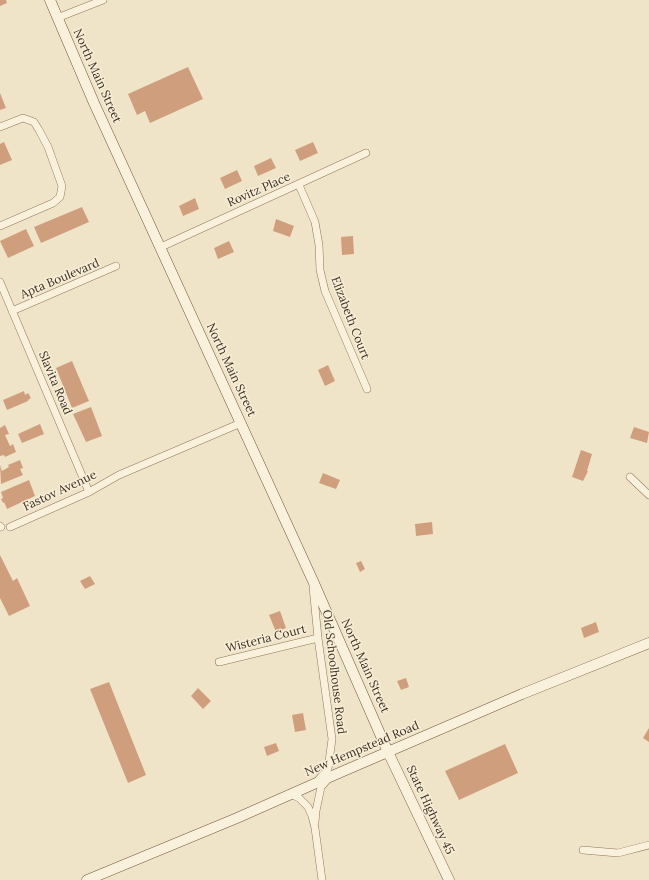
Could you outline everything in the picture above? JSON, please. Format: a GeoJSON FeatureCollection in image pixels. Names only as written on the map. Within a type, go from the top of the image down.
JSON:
{"type":"FeatureCollection","features":[{"type":"Feature","properties":{"kind":"main road","name":"North Main Street"},"geometry":{"type":"LineString","coordinates":[[50,0],[313,581],[388,752]]}},
{"type":"Feature","properties":{"kind":"main road","name":"New Hempstead Road"},"geometry":{"type":"LineString","coordinates":[[87,880],[196,836],[522,694],[649,643]]}},
{"type":"Feature","properties":{"kind":"main road","name":"State Highway 45"},"geometry":{"type":"LineString","coordinates":[[388,752],[449,880]]}},
{"type":"Feature","properties":{"kind":"street"},"geometry":{"type":"LineString","coordinates":[[57,18],[102,0]]}},
{"type":"Feature","properties":{"kind":"street"},"geometry":{"type":"LineString","coordinates":[[0,127],[23,118],[34,122],[48,147],[62,186],[60,197],[53,203],[0,226]]}},
{"type":"Feature","properties":{"kind":"street","name":"Rovitz Place"},"geometry":{"type":"LineString","coordinates":[[161,247],[366,153]]}},
{"type":"Feature","properties":{"kind":"street","name":"Elizabeth Court"},"geometry":{"type":"LineString","coordinates":[[299,184],[315,222],[319,246],[320,270],[325,291],[367,389]]}},
{"type":"Feature","properties":{"kind":"street","name":"Apta Boulevard"},"geometry":{"type":"LineString","coordinates":[[12,311],[116,266]]}},
{"type":"Feature","properties":{"kind":"street","name":"Slavita Road"},"geometry":{"type":"LineString","coordinates":[[0,282],[89,492]]}},
{"type":"Feature","properties":{"kind":"street","name":"Fastov Avenue"},"geometry":{"type":"LineString","coordinates":[[10,527],[89,492],[119,474],[241,423]]}},
{"type":"Feature","properties":{"kind":"street"},"geometry":{"type":"LineString","coordinates":[[630,477],[649,495]]}},
{"type":"Feature","properties":{"kind":"street","name":"Old Schoolhouse Road"},"geometry":{"type":"LineString","coordinates":[[313,581],[318,638],[332,739],[328,769],[314,784]]}},
{"type":"Feature","properties":{"kind":"street","name":"Wisteria Court"},"geometry":{"type":"LineString","coordinates":[[219,662],[318,638]]}},
{"type":"Feature","properties":{"kind":"street"},"geometry":{"type":"LineString","coordinates":[[315,828],[316,811],[321,787],[332,776]]}},
{"type":"Feature","properties":{"kind":"street"},"geometry":{"type":"LineString","coordinates":[[291,794],[299,798],[308,807],[315,828],[322,880]]}},
{"type":"Feature","properties":{"kind":"street"},"geometry":{"type":"LineString","coordinates":[[583,850],[618,853],[649,845]]}},
{"type":"Feature","properties":{"kind":"building"},"geometry":{"type":"Polygon","coordinates":[[[0,0],[6,0],[7,3],[0,6],[0,0]]]}},
{"type":"Feature","properties":{"kind":"building"},"geometry":{"type":"Polygon","coordinates":[[[188,67],[203,99],[150,123],[145,111],[137,115],[128,94],[188,67]]]}},
{"type":"Feature","properties":{"kind":"building"},"geometry":{"type":"Polygon","coordinates":[[[0,93],[6,108],[0,110],[0,93]]]}},
{"type":"Feature","properties":{"kind":"building"},"geometry":{"type":"Polygon","coordinates":[[[4,142],[12,160],[0,165],[0,144],[4,142]]]}},
{"type":"Feature","properties":{"kind":"building"},"geometry":{"type":"Polygon","coordinates":[[[313,142],[318,153],[300,161],[295,150],[313,142]]]}},
{"type":"Feature","properties":{"kind":"building"},"geometry":{"type":"Polygon","coordinates":[[[271,158],[276,168],[258,176],[254,166],[271,158]]]}},
{"type":"Feature","properties":{"kind":"building"},"geometry":{"type":"Polygon","coordinates":[[[237,170],[242,181],[225,189],[220,178],[237,170]]]}},
{"type":"Feature","properties":{"kind":"building"},"geometry":{"type":"Polygon","coordinates":[[[195,198],[199,209],[183,216],[179,206],[195,198]]]}},
{"type":"Feature","properties":{"kind":"building"},"geometry":{"type":"Polygon","coordinates":[[[82,207],[89,222],[41,243],[34,227],[82,207]]]}},
{"type":"Feature","properties":{"kind":"building"},"geometry":{"type":"Polygon","coordinates":[[[276,219],[294,226],[290,237],[273,231],[276,219]]]}},
{"type":"Feature","properties":{"kind":"building"},"geometry":{"type":"Polygon","coordinates":[[[26,229],[34,246],[8,258],[0,241],[26,229]]]}},
{"type":"Feature","properties":{"kind":"building"},"geometry":{"type":"Polygon","coordinates":[[[353,236],[354,254],[342,255],[341,237],[353,236]]]}},
{"type":"Feature","properties":{"kind":"building"},"geometry":{"type":"Polygon","coordinates":[[[229,241],[234,252],[218,259],[214,248],[229,241]]]}},
{"type":"Feature","properties":{"kind":"building"},"geometry":{"type":"Polygon","coordinates":[[[72,361],[89,401],[72,408],[56,368],[72,361]]]}},
{"type":"Feature","properties":{"kind":"building"},"geometry":{"type":"Polygon","coordinates":[[[328,365],[335,381],[325,386],[318,370],[328,365]]]}},
{"type":"Feature","properties":{"kind":"building"},"geometry":{"type":"Polygon","coordinates":[[[24,391],[25,395],[28,393],[31,398],[28,401],[7,410],[3,400],[24,391]]]}},
{"type":"Feature","properties":{"kind":"building"},"geometry":{"type":"Polygon","coordinates":[[[91,407],[102,436],[86,442],[73,414],[91,407]]]}},
{"type":"Feature","properties":{"kind":"building"},"geometry":{"type":"Polygon","coordinates":[[[40,424],[44,434],[22,443],[18,434],[40,424]]]}},
{"type":"Feature","properties":{"kind":"building"},"geometry":{"type":"Polygon","coordinates":[[[5,425],[9,434],[5,435],[10,446],[13,444],[16,452],[5,457],[4,455],[0,456],[0,428],[5,425]]]}},
{"type":"Feature","properties":{"kind":"building"},"geometry":{"type":"Polygon","coordinates":[[[634,427],[649,432],[647,443],[630,438],[634,427]]]}},
{"type":"Feature","properties":{"kind":"building"},"geometry":{"type":"Polygon","coordinates":[[[581,450],[592,454],[588,471],[583,481],[572,477],[581,450]]]}},
{"type":"Feature","properties":{"kind":"building"},"geometry":{"type":"Polygon","coordinates":[[[20,460],[23,468],[20,469],[23,475],[1,484],[0,465],[2,471],[9,467],[8,465],[20,460]]]}},
{"type":"Feature","properties":{"kind":"building"},"geometry":{"type":"Polygon","coordinates":[[[323,473],[340,480],[336,489],[319,483],[323,473]]]}},
{"type":"Feature","properties":{"kind":"building"},"geometry":{"type":"Polygon","coordinates":[[[29,480],[35,496],[7,509],[1,499],[3,498],[1,492],[29,480]]]}},
{"type":"Feature","properties":{"kind":"building"},"geometry":{"type":"Polygon","coordinates":[[[432,522],[433,534],[416,536],[415,524],[432,522]]]}},
{"type":"Feature","properties":{"kind":"building"},"geometry":{"type":"Polygon","coordinates":[[[0,555],[13,581],[17,578],[30,606],[9,616],[0,598],[0,555]]]}},
{"type":"Feature","properties":{"kind":"building"},"geometry":{"type":"Polygon","coordinates":[[[361,561],[365,569],[360,572],[356,563],[361,561]]]}},
{"type":"Feature","properties":{"kind":"building"},"geometry":{"type":"Polygon","coordinates":[[[90,576],[95,584],[85,589],[80,581],[90,576]]]}},
{"type":"Feature","properties":{"kind":"building"},"geometry":{"type":"Polygon","coordinates":[[[280,611],[286,628],[276,632],[269,615],[280,611]]]}},
{"type":"Feature","properties":{"kind":"building"},"geometry":{"type":"Polygon","coordinates":[[[596,622],[599,632],[584,638],[581,628],[596,622]]]}},
{"type":"Feature","properties":{"kind":"building"},"geometry":{"type":"Polygon","coordinates":[[[406,678],[409,687],[401,690],[397,681],[406,678]]]}},
{"type":"Feature","properties":{"kind":"building"},"geometry":{"type":"Polygon","coordinates":[[[109,682],[146,775],[128,783],[90,689],[109,682]]]}},
{"type":"Feature","properties":{"kind":"building"},"geometry":{"type":"Polygon","coordinates":[[[198,688],[211,701],[203,709],[191,696],[198,688]]]}},
{"type":"Feature","properties":{"kind":"building"},"geometry":{"type":"Polygon","coordinates":[[[303,713],[306,730],[295,732],[292,715],[303,713]]]}},
{"type":"Feature","properties":{"kind":"building"},"geometry":{"type":"Polygon","coordinates":[[[649,728],[649,742],[643,738],[649,728]]]}},
{"type":"Feature","properties":{"kind":"building"},"geometry":{"type":"Polygon","coordinates":[[[276,743],[279,751],[267,756],[264,747],[276,743]]]}},
{"type":"Feature","properties":{"kind":"building"},"geometry":{"type":"Polygon","coordinates":[[[505,744],[518,773],[459,800],[445,771],[505,744]]]}}]}
